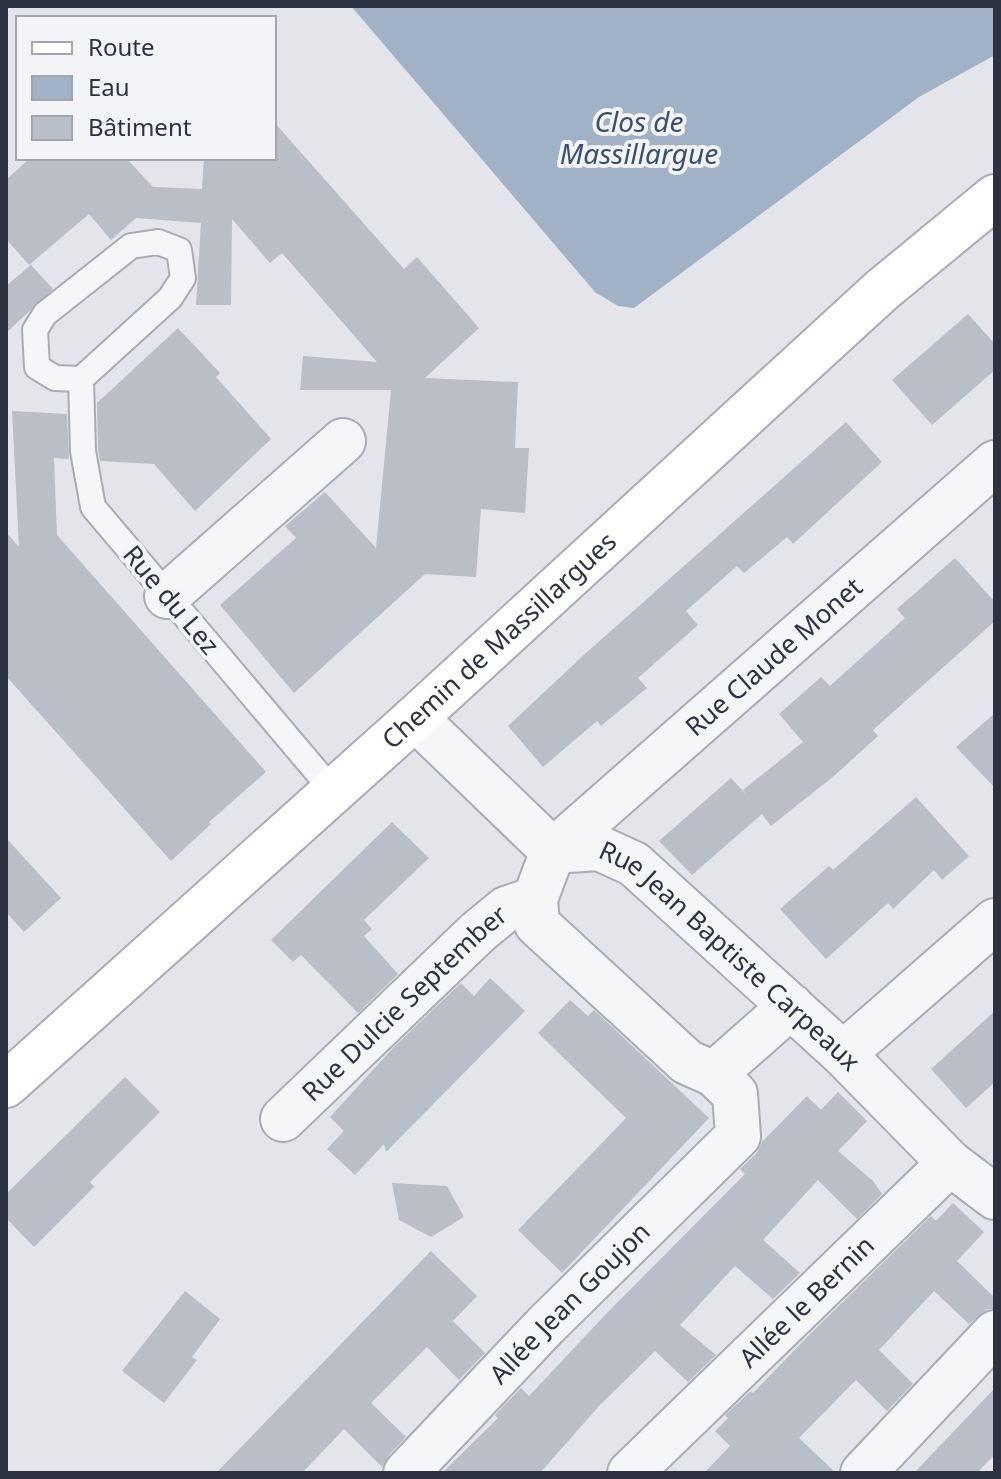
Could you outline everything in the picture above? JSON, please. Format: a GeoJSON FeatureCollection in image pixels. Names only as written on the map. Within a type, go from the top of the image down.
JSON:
{"type":"FeatureCollection","features":[{"type":"Feature","properties":{"kind":"street","name":"Chemin de Massillargues"},"geometry":{"type":"LineString","coordinates":[[6,1085],[415,718],[882,290],[995,197]]}},
{"type":"Feature","properties":{"kind":"street"},"geometry":{"type":"LineString","coordinates":[[167,596],[343,441]]}},
{"type":"Feature","properties":{"kind":"street","name":"Rue Claude Monet"},"geometry":{"type":"LineString","coordinates":[[553,851],[995,463]]}},
{"type":"Feature","properties":{"kind":"street","name":"Rue Jean Baptiste Carpeaux"},"geometry":{"type":"LineString","coordinates":[[415,718],[553,851],[599,848],[634,864],[843,1054],[950,1163],[995,1197]]}},
{"type":"Feature","properties":{"kind":"street"},"geometry":{"type":"LineString","coordinates":[[553,851],[535,899],[537,924],[687,1062],[714,1074],[791,1006]]}},
{"type":"Feature","properties":{"kind":"street","name":"Rue Dulcie September"},"geometry":{"type":"LineString","coordinates":[[283,1119],[478,932],[506,909],[535,899]]}},
{"type":"Feature","properties":{"kind":"street"},"geometry":{"type":"LineString","coordinates":[[843,1054],[995,921]]}},
{"type":"Feature","properties":{"kind":"street","name":"Allée Jean Goujon"},"geometry":{"type":"LineString","coordinates":[[406,1473],[545,1326],[738,1136],[735,1094],[714,1074]]}},
{"type":"Feature","properties":{"kind":"street","name":"Allée le Bernin"},"geometry":{"type":"LineString","coordinates":[[630,1473],[950,1163]]}},
{"type":"Feature","properties":{"kind":"street"},"geometry":{"type":"LineString","coordinates":[[863,1473],[995,1333]]}},
{"type":"Feature","properties":{"kind":"lane"},"geometry":{"type":"LineString","coordinates":[[158,242],[179,250],[183,278],[170,298],[81,379],[55,378],[37,367],[35,330],[45,314],[131,246],[158,242]]}},
{"type":"Feature","properties":{"kind":"lane","name":"Rue du Lez"},"geometry":{"type":"LineString","coordinates":[[81,379],[83,451],[93,507],[333,791]]}},
{"type":"Feature","properties":{"kind":"water","name":"Clos de Massillargue"},"geometry":{"type":"Polygon","coordinates":[[[351,6],[995,6],[995,55],[919,97],[634,308],[618,306],[595,292],[351,6]]]}},
{"type":"Feature","properties":{"kind":"building"},"geometry":{"type":"Polygon","coordinates":[[[276,124],[404,269],[417,257],[479,328],[425,378],[518,382],[515,448],[529,448],[525,513],[481,509],[476,577],[425,574],[294,693],[220,605],[296,538],[285,526],[325,492],[376,548],[391,390],[300,390],[303,356],[377,362],[282,253],[270,263],[232,219],[231,305],[196,305],[201,223],[136,218],[111,240],[89,214],[29,265],[6,239],[6,180],[28,160],[128,160],[153,187],[202,189],[204,160],[276,160],[276,124]]]}},
{"type":"Feature","properties":{"kind":"building"},"geometry":{"type":"Polygon","coordinates":[[[31,265],[53,289],[6,333],[6,286],[31,265]]]}},
{"type":"Feature","properties":{"kind":"building"},"geometry":{"type":"Polygon","coordinates":[[[968,314],[995,344],[995,370],[932,425],[892,380],[968,314]]]}},
{"type":"Feature","properties":{"kind":"building"},"geometry":{"type":"Polygon","coordinates":[[[178,328],[220,373],[216,377],[271,439],[195,511],[154,464],[100,461],[98,449],[97,403],[178,328]]]}},
{"type":"Feature","properties":{"kind":"building"},"geometry":{"type":"Polygon","coordinates":[[[12,411],[67,414],[69,459],[54,458],[57,535],[266,772],[209,822],[211,824],[171,861],[6,676],[6,532],[19,547],[12,411]]]}},
{"type":"Feature","properties":{"kind":"building"},"geometry":{"type":"Polygon","coordinates":[[[846,422],[882,462],[793,544],[787,537],[744,573],[737,566],[686,611],[698,625],[638,678],[647,688],[601,726],[597,721],[543,767],[508,726],[846,422]]]}},
{"type":"Feature","properties":{"kind":"building"},"geometry":{"type":"Polygon","coordinates":[[[955,558],[995,602],[995,621],[873,730],[878,736],[834,776],[771,826],[762,814],[692,875],[659,841],[731,778],[746,794],[743,790],[803,742],[779,714],[821,677],[830,686],[905,618],[897,609],[955,558]]]}},
{"type":"Feature","properties":{"kind":"building"},"geometry":{"type":"Polygon","coordinates":[[[995,713],[995,788],[956,747],[995,713]]]}},
{"type":"Feature","properties":{"kind":"building"},"geometry":{"type":"Polygon","coordinates":[[[916,797],[969,856],[942,880],[934,870],[893,909],[888,903],[826,959],[780,909],[829,866],[833,870],[916,797]]]}},
{"type":"Feature","properties":{"kind":"building"},"geometry":{"type":"Polygon","coordinates":[[[392,822],[429,858],[364,920],[372,929],[364,936],[398,974],[358,1013],[301,955],[293,962],[271,940],[392,822]]]}},
{"type":"Feature","properties":{"kind":"building"},"geometry":{"type":"Polygon","coordinates":[[[6,838],[61,898],[24,932],[6,912],[6,838]]]}},
{"type":"Feature","properties":{"kind":"building"},"geometry":{"type":"Polygon","coordinates":[[[490,978],[525,1011],[386,1152],[384,1144],[355,1175],[327,1149],[344,1131],[330,1117],[393,1048],[461,983],[474,996],[490,978]]]}},
{"type":"Feature","properties":{"kind":"building"},"geometry":{"type":"Polygon","coordinates":[[[570,1000],[588,1016],[594,1010],[709,1118],[562,1273],[518,1230],[626,1118],[538,1033],[570,1000]]]}},
{"type":"Feature","properties":{"kind":"building"},"geometry":{"type":"Polygon","coordinates":[[[995,1011],[995,1082],[966,1108],[931,1069],[995,1011]]]}},
{"type":"Feature","properties":{"kind":"building"},"geometry":{"type":"Polygon","coordinates":[[[125,1077],[160,1112],[90,1182],[94,1187],[34,1247],[6,1218],[6,1194],[125,1077]]]}},
{"type":"Feature","properties":{"kind":"building"},"geometry":{"type":"Polygon","coordinates":[[[838,1092],[867,1121],[838,1151],[873,1181],[882,1194],[857,1219],[818,1180],[763,1240],[800,1273],[773,1299],[735,1266],[680,1325],[716,1355],[688,1382],[655,1351],[599,1406],[540,1473],[442,1473],[498,1418],[495,1415],[521,1388],[529,1396],[745,1174],[740,1169],[807,1096],[821,1110],[838,1092]]]}},
{"type":"Feature","properties":{"kind":"building"},"geometry":{"type":"Polygon","coordinates":[[[392,1183],[447,1186],[464,1217],[431,1237],[399,1220],[392,1183]]]}},
{"type":"Feature","properties":{"kind":"building"},"geometry":{"type":"Polygon","coordinates":[[[953,1203],[984,1232],[957,1261],[995,1298],[995,1309],[987,1309],[969,1324],[934,1291],[879,1350],[913,1384],[887,1411],[856,1380],[799,1438],[836,1473],[704,1473],[730,1446],[715,1431],[728,1418],[725,1415],[751,1391],[753,1393],[931,1216],[936,1221],[953,1203]]]}},
{"type":"Feature","properties":{"kind":"building"},"geometry":{"type":"Polygon","coordinates":[[[431,1251],[477,1296],[453,1321],[485,1353],[459,1380],[427,1347],[371,1403],[406,1437],[382,1467],[344,1429],[302,1473],[216,1473],[431,1251]]]}},
{"type":"Feature","properties":{"kind":"building"},"geometry":{"type":"Polygon","coordinates":[[[185,1291],[220,1319],[192,1357],[197,1360],[164,1403],[122,1371],[185,1291]]]}},
{"type":"Feature","properties":{"kind":"building"},"geometry":{"type":"Polygon","coordinates":[[[995,1388],[995,1454],[977,1473],[914,1473],[995,1388]]]}}]}
